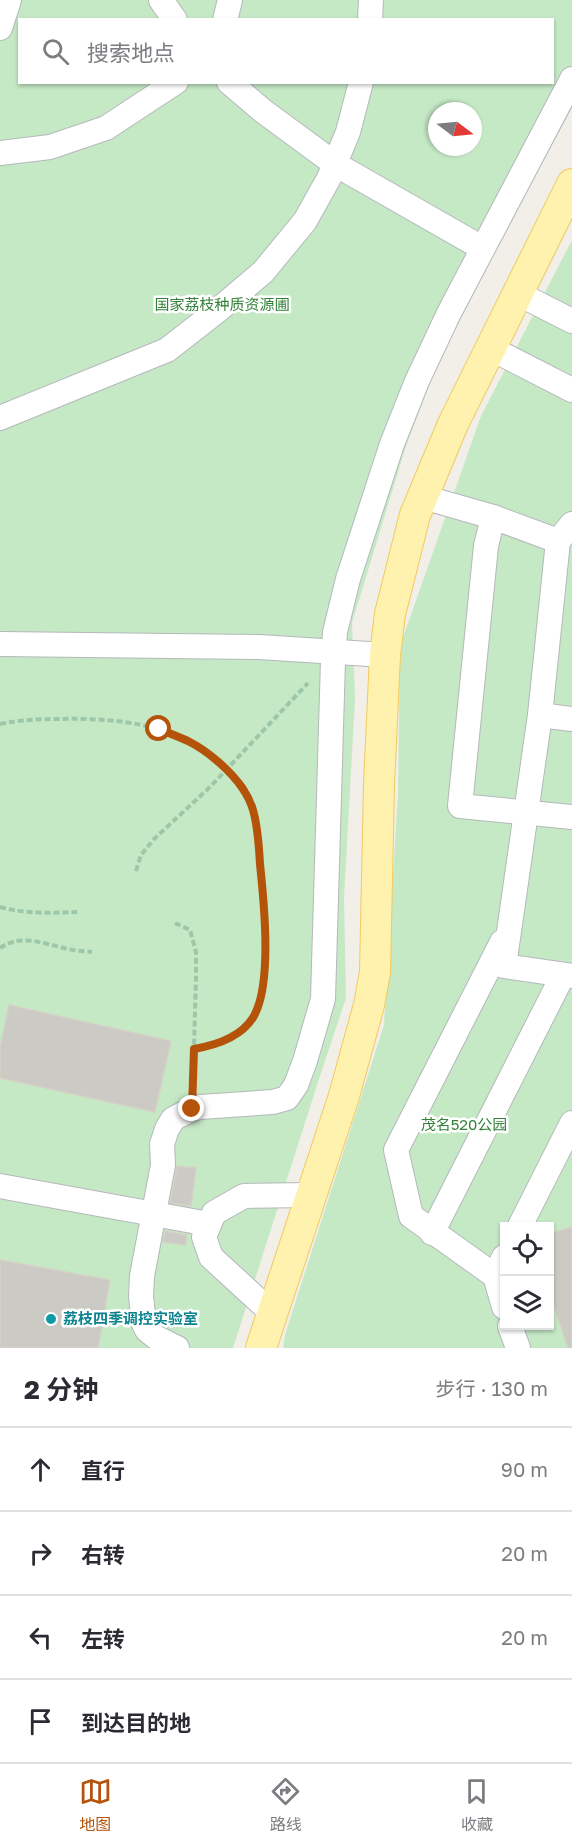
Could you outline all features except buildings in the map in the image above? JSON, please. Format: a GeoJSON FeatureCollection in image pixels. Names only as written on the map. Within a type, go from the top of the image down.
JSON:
{"type":"FeatureCollection","features":[{"type":"Feature","properties":{"kind":"main road"},"geometry":{"type":"LineString","coordinates":[[261,1348],[344,1096],[369,1005],[375,972],[379,785],[385,654],[390,614],[416,515],[453,424],[572,184]]}},
{"type":"Feature","properties":{"kind":"street"},"geometry":{"type":"LineString","coordinates":[[0,27],[9,0]]}},
{"type":"Feature","properties":{"kind":"street"},"geometry":{"type":"LineString","coordinates":[[160,0],[174,18]]}},
{"type":"Feature","properties":{"kind":"street"},"geometry":{"type":"LineString","coordinates":[[226,18],[230,0]]}},
{"type":"Feature","properties":{"kind":"street"},"geometry":{"type":"LineString","coordinates":[[370,18],[371,0]]}},
{"type":"Feature","properties":{"kind":"street"},"geometry":{"type":"LineString","coordinates":[[177,1348],[147,1330],[143,1316],[142,1275],[163,1165],[162,1144],[173,1119],[192,1109],[273,1102],[287,1098],[296,1085],[323,999],[334,653],[337,624],[348,579],[392,444],[417,381],[482,248],[572,79]]}},
{"type":"Feature","properties":{"kind":"street"},"geometry":{"type":"LineString","coordinates":[[0,153],[50,147],[106,128],[174,84]]}},
{"type":"Feature","properties":{"kind":"street"},"geometry":{"type":"LineString","coordinates":[[231,84],[263,111],[335,164],[482,248]]}},
{"type":"Feature","properties":{"kind":"street"},"geometry":{"type":"LineString","coordinates":[[0,418],[167,350],[263,272],[304,221],[329,178],[348,132],[360,84]]}},
{"type":"Feature","properties":{"kind":"street"},"geometry":{"type":"LineString","coordinates":[[517,293],[572,321]]}},
{"type":"Feature","properties":{"kind":"street"},"geometry":{"type":"LineString","coordinates":[[490,348],[572,390]]}},
{"type":"Feature","properties":{"kind":"street"},"geometry":{"type":"LineString","coordinates":[[423,497],[493,518],[565,533],[504,966],[568,975],[432,1233]]}},
{"type":"Feature","properties":{"kind":"street"},"geometry":{"type":"LineString","coordinates":[[493,518],[486,546],[460,806],[572,817]]}},
{"type":"Feature","properties":{"kind":"street"},"geometry":{"type":"LineString","coordinates":[[0,644],[259,647],[334,653],[385,654]]}},
{"type":"Feature","properties":{"kind":"street"},"geometry":{"type":"LineString","coordinates":[[540,715],[572,719]]}},
{"type":"Feature","properties":{"kind":"street"},"geometry":{"type":"LineString","coordinates":[[500,1267],[432,1233],[411,1216],[396,1150],[510,925]]}},
{"type":"Feature","properties":{"kind":"street"},"geometry":{"type":"LineString","coordinates":[[523,1222],[572,1124]]}},
{"type":"Feature","properties":{"kind":"street"},"geometry":{"type":"LineString","coordinates":[[0,1186],[209,1224]]}},
{"type":"Feature","properties":{"kind":"street"},"geometry":{"type":"LineString","coordinates":[[272,1313],[211,1257],[204,1237],[214,1213],[244,1196],[311,1195]]}},
{"type":"Feature","properties":{"kind":"street"},"geometry":{"type":"LineString","coordinates":[[511,1330],[518,1348]]}},
{"type":"Feature","properties":{"kind":"path"},"geometry":{"type":"LineString","coordinates":[[136,871],[141,855],[154,839],[227,769],[334,653]]}},
{"type":"Feature","properties":{"kind":"path"},"geometry":{"type":"LineString","coordinates":[[0,724],[20,720],[77,719],[128,723],[159,729],[190,742],[227,769],[244,790],[253,810],[264,899],[265,959],[262,991],[255,1013],[246,1026],[223,1041],[194,1049]]}},
{"type":"Feature","properties":{"kind":"path"},"geometry":{"type":"LineString","coordinates":[[0,907],[37,913],[77,912]]}},
{"type":"Feature","properties":{"kind":"path"},"geometry":{"type":"LineString","coordinates":[[175,923],[190,930],[196,952],[192,1109]]}},
{"type":"Feature","properties":{"kind":"path"},"geometry":{"type":"LineString","coordinates":[[0,948],[9,942],[24,939],[92,952]]}},
{"type":"Feature","properties":{"kind":"green space","name":"国家荔枝种质资源圃"},"geometry":{"type":"Polygon","coordinates":[[[0,0],[572,0],[572,108],[438,363],[406,446],[352,623],[355,698],[344,898],[346,998],[233,1348],[0,1348],[0,0]]]}},
{"type":"Feature","properties":{"kind":"green space","name":"茂名520公园"},"geometry":{"type":"Polygon","coordinates":[[[572,240],[572,1348],[283,1348],[285,1335],[384,1025],[398,795],[400,646],[481,416],[572,240]]]}},
{"type":"Feature","properties":{"kind":"place","name":"荔枝四季调控实验室"},"geometry":{"type":"Point","coordinates":[51,1319]}},
{"type":"Feature","properties":{"kind":"route"},"geometry":{"type":"LineString","coordinates":[[159,729],[190,742],[227,769],[244,790],[253,810],[264,899],[265,959],[262,991],[255,1013],[246,1026],[237,1033],[223,1041],[194,1049],[192,1109]]}}]}
